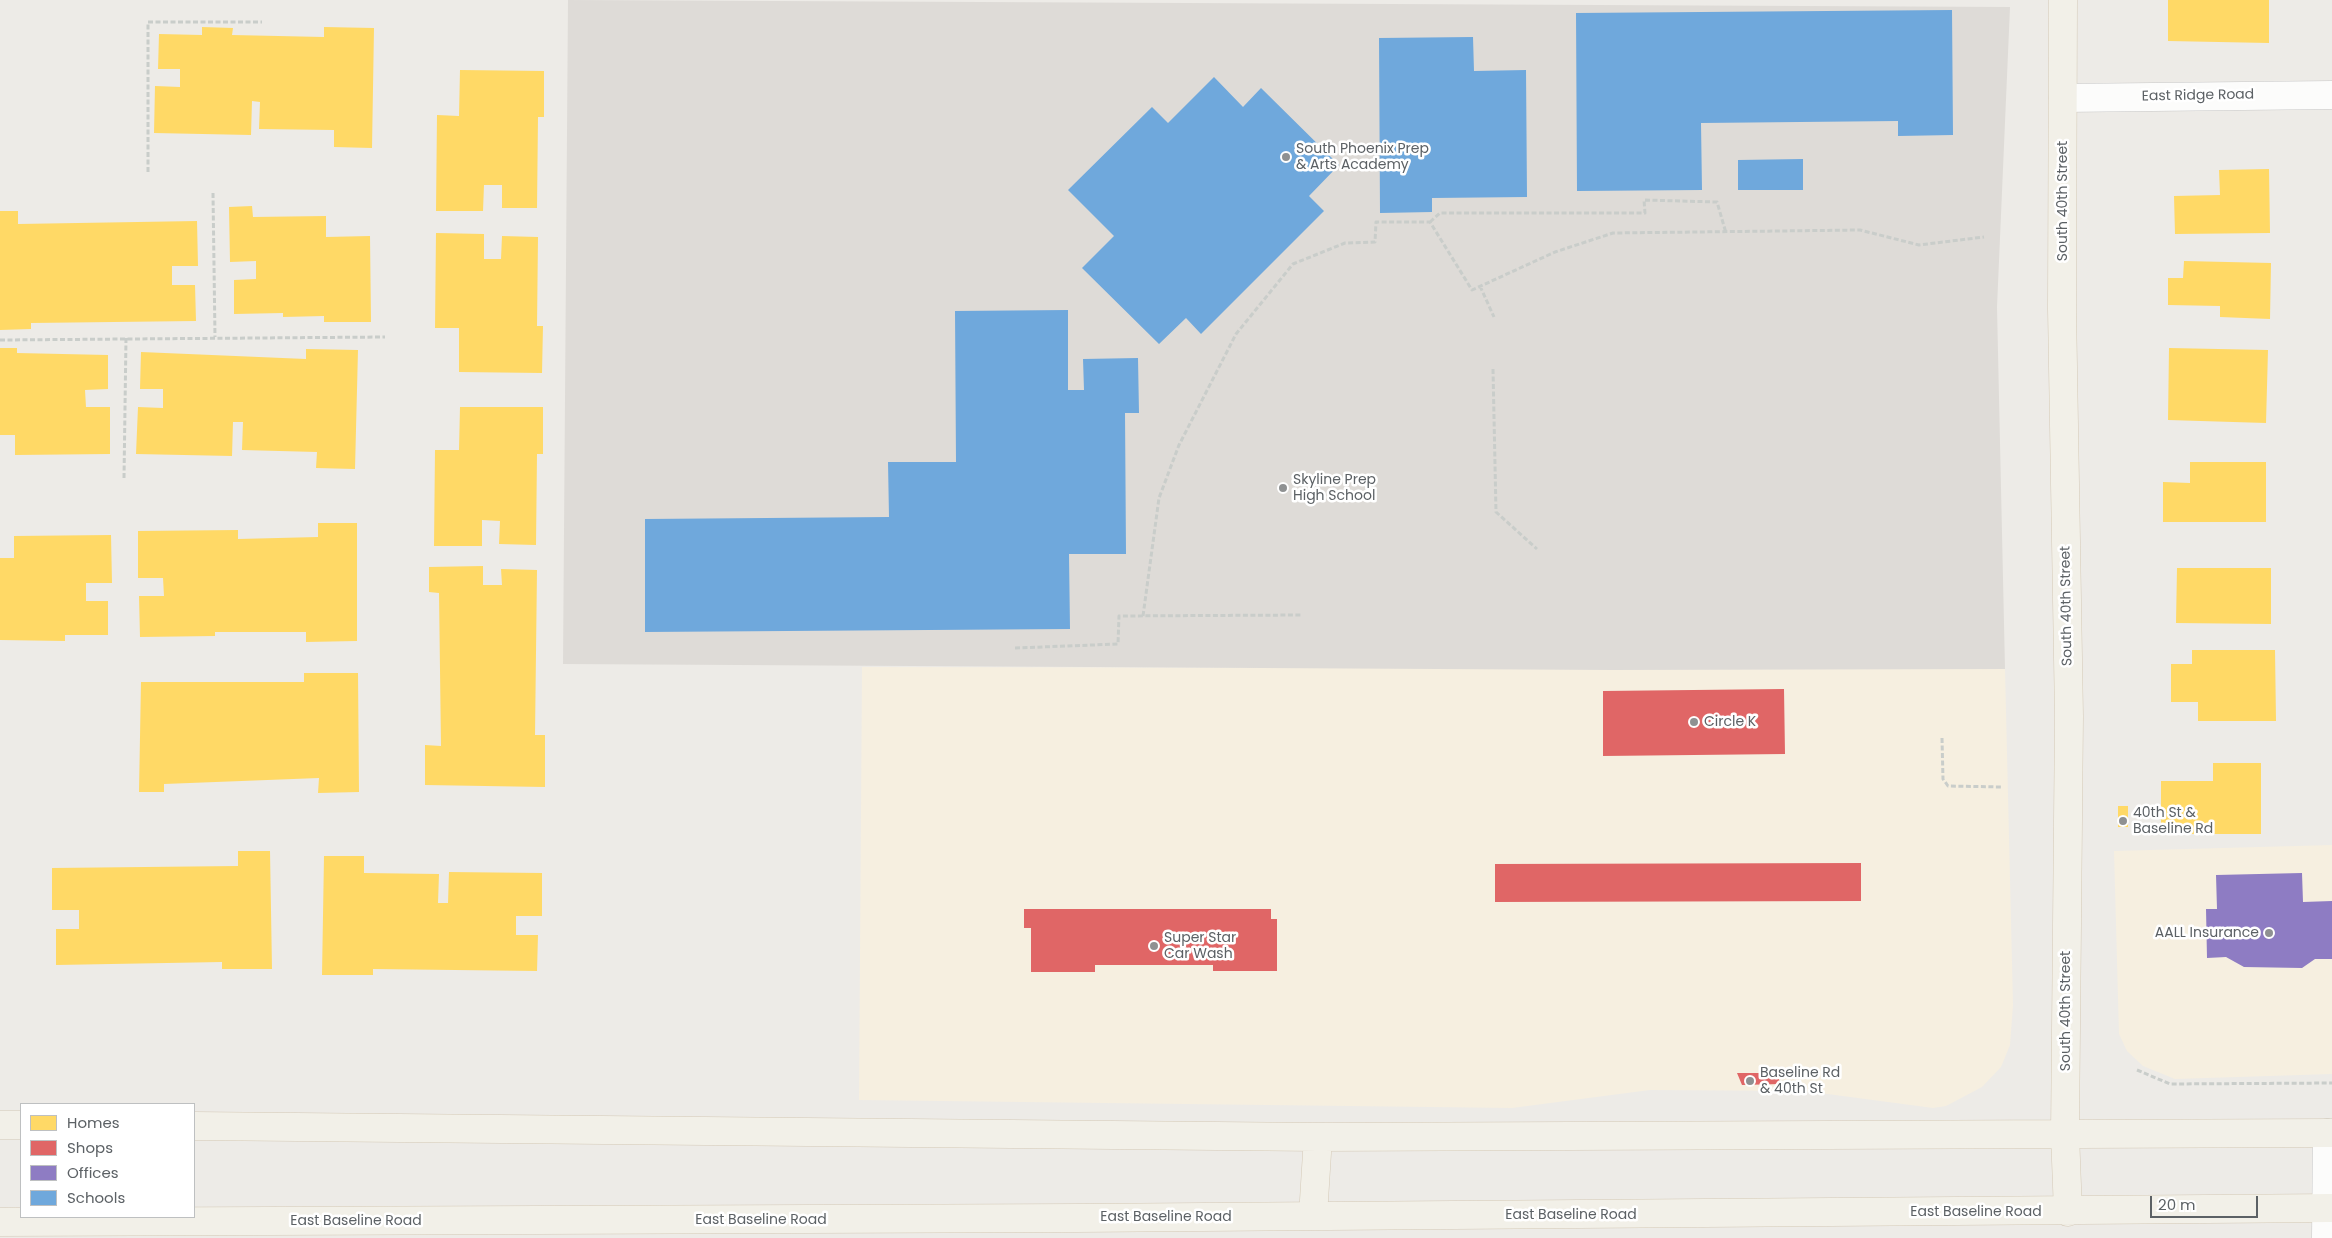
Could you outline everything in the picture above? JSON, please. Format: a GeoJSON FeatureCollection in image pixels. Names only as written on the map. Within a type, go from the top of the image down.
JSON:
{"type":"FeatureCollection","features":[{"type":"Feature","properties":{"kind":"main road","name":"South 40th Street"},"geometry":{"type":"LineString","coordinates":[[2063,0],[2062,309],[2069,716],[2065,1134],[2068,1212]]}},
{"type":"Feature","properties":{"kind":"main road"},"geometry":{"type":"LineString","coordinates":[[0,1124],[20,1125]]}},
{"type":"Feature","properties":{"kind":"main road"},"geometry":{"type":"LineString","coordinates":[[195,1126],[1318,1137],[2330,1133]]}},
{"type":"Feature","properties":{"kind":"main road"},"geometry":{"type":"LineString","coordinates":[[1312,1216],[1318,1137]]}},
{"type":"Feature","properties":{"kind":"main road","name":"East Baseline Road"},"geometry":{"type":"LineString","coordinates":[[0,1222],[2068,1212],[2329,1208]]}},
{"type":"Feature","properties":{"kind":"street","name":"East Ridge Road"},"geometry":{"type":"LineString","coordinates":[[2063,98],[2332,95]]}},
{"type":"Feature","properties":{"kind":"street"},"geometry":{"type":"LineString","coordinates":[[2326,1238],[2329,1208],[2330,1133]]}},
{"type":"Feature","properties":{"kind":"path"},"geometry":{"type":"LineString","coordinates":[[148,172],[148,22],[262,22]]}},
{"type":"Feature","properties":{"kind":"path"},"geometry":{"type":"LineString","coordinates":[[214,193],[216,337]]}},
{"type":"Feature","properties":{"kind":"path"},"geometry":{"type":"LineString","coordinates":[[1142,616],[1159,498],[1179,445],[1236,334],[1294,264],[1345,243],[1375,242],[1376,222],[1430,222],[1440,213],[1645,213],[1644,200],[1717,202],[1726,233]]}},
{"type":"Feature","properties":{"kind":"path"},"geometry":{"type":"LineString","coordinates":[[1430,222],[1472,290],[1555,252],[1613,233],[1860,230],[1919,245],[1984,237]]}},
{"type":"Feature","properties":{"kind":"path"},"geometry":{"type":"LineString","coordinates":[[1480,286],[1494,317]]}},
{"type":"Feature","properties":{"kind":"path"},"geometry":{"type":"LineString","coordinates":[[0,340],[386,337]]}},
{"type":"Feature","properties":{"kind":"path"},"geometry":{"type":"LineString","coordinates":[[124,478],[126,338]]}},
{"type":"Feature","properties":{"kind":"path"},"geometry":{"type":"LineString","coordinates":[[1493,370],[1496,512],[1537,549]]}},
{"type":"Feature","properties":{"kind":"path"},"geometry":{"type":"LineString","coordinates":[[1015,648],[1118,644],[1120,616],[1301,615]]}},
{"type":"Feature","properties":{"kind":"path"},"geometry":{"type":"LineString","coordinates":[[1942,738],[1943,779],[1948,786],[2002,787]]}},
{"type":"Feature","properties":{"kind":"path"},"geometry":{"type":"LineString","coordinates":[[2137,1070],[2170,1084],[2332,1083]]}},
{"type":"Feature","properties":{"kind":"shaded area"},"geometry":{"type":"Polygon","coordinates":[[[568,0],[2010,7],[1997,307],[2005,669],[1612,670],[563,664],[568,0]]]}},
{"type":"Feature","properties":{"kind":"shaded area"},"geometry":{"type":"Polygon","coordinates":[[[862,667],[2005,669],[2013,1005],[2010,1045],[2001,1067],[1982,1087],[1946,1106],[1933,1108],[1805,1091],[1650,1090],[1512,1108],[859,1100],[862,667]]]}},
{"type":"Feature","properties":{"kind":"shaded area"},"geometry":{"type":"Polygon","coordinates":[[[2332,845],[2332,1074],[2175,1079],[2143,1066],[2127,1051],[2119,1034],[2114,851],[2332,845]]]}},
{"type":"Feature","properties":{"kind":"building: Homes"},"geometry":{"type":"Polygon","coordinates":[[[2168,0],[2269,0],[2269,43],[2168,41],[2168,0]]]}},
{"type":"Feature","properties":{"kind":"building: Homes"},"geometry":{"type":"Polygon","coordinates":[[[202,27],[233,28],[232,35],[324,37],[324,27],[374,28],[372,148],[334,147],[334,130],[259,129],[260,102],[252,101],[251,135],[154,133],[155,86],[180,87],[180,69],[158,69],[159,34],[202,35],[202,27]]]}},
{"type":"Feature","properties":{"kind":"building: Homes"},"geometry":{"type":"Polygon","coordinates":[[[460,70],[544,71],[544,117],[538,117],[537,208],[502,208],[502,185],[484,185],[483,211],[436,211],[437,115],[459,116],[460,70]]]}},
{"type":"Feature","properties":{"kind":"building: Homes"},"geometry":{"type":"Polygon","coordinates":[[[2269,169],[2270,233],[2175,234],[2174,196],[2220,195],[2219,170],[2269,169]]]}},
{"type":"Feature","properties":{"kind":"building: Homes"},"geometry":{"type":"Polygon","coordinates":[[[252,206],[253,217],[326,216],[326,237],[370,236],[371,322],[324,322],[324,316],[283,317],[283,313],[234,314],[234,280],[256,279],[256,261],[230,262],[229,207],[252,206]]]}},
{"type":"Feature","properties":{"kind":"building: Homes"},"geometry":{"type":"Polygon","coordinates":[[[0,211],[18,211],[18,224],[197,221],[198,266],[172,266],[172,285],[195,285],[196,321],[31,323],[31,329],[0,330],[0,211]]]}},
{"type":"Feature","properties":{"kind":"building: Homes"},"geometry":{"type":"Polygon","coordinates":[[[436,233],[484,234],[484,259],[501,259],[502,236],[538,237],[537,326],[543,326],[542,373],[459,372],[459,328],[435,328],[436,233]]]}},
{"type":"Feature","properties":{"kind":"building: Homes"},"geometry":{"type":"Polygon","coordinates":[[[2184,261],[2271,263],[2270,319],[2220,317],[2220,306],[2168,305],[2168,278],[2183,278],[2184,261]]]}},
{"type":"Feature","properties":{"kind":"building: Homes"},"geometry":{"type":"Polygon","coordinates":[[[0,348],[17,348],[17,353],[108,355],[108,389],[85,390],[86,407],[110,407],[110,454],[15,455],[15,435],[0,435],[0,348]]]}},
{"type":"Feature","properties":{"kind":"building: Homes"},"geometry":{"type":"Polygon","coordinates":[[[2169,348],[2268,350],[2266,423],[2168,420],[2169,348]]]}},
{"type":"Feature","properties":{"kind":"building: Homes"},"geometry":{"type":"Polygon","coordinates":[[[306,349],[358,350],[355,469],[316,468],[317,452],[242,450],[243,422],[233,422],[232,456],[136,454],[138,407],[163,408],[163,389],[140,389],[141,352],[306,359],[306,349]]]}},
{"type":"Feature","properties":{"kind":"building: Homes"},"geometry":{"type":"Polygon","coordinates":[[[460,407],[543,407],[543,454],[537,454],[536,545],[499,544],[500,521],[482,520],[482,546],[434,546],[435,450],[459,450],[460,407]]]}},
{"type":"Feature","properties":{"kind":"building: Homes"},"geometry":{"type":"Polygon","coordinates":[[[2190,462],[2266,462],[2266,522],[2163,522],[2163,482],[2190,483],[2190,462]]]}},
{"type":"Feature","properties":{"kind":"building: Homes"},"geometry":{"type":"Polygon","coordinates":[[[318,523],[357,523],[357,641],[306,642],[306,632],[215,632],[215,636],[140,637],[139,596],[164,596],[163,578],[138,578],[138,531],[238,530],[238,539],[318,537],[318,523]]]}},
{"type":"Feature","properties":{"kind":"building: Homes"},"geometry":{"type":"Polygon","coordinates":[[[111,535],[112,583],[86,583],[86,601],[108,601],[108,635],[65,635],[65,641],[0,640],[0,558],[14,558],[14,536],[111,535]]]}},
{"type":"Feature","properties":{"kind":"building: Homes"},"geometry":{"type":"Polygon","coordinates":[[[483,566],[483,585],[502,585],[501,569],[537,570],[535,735],[545,735],[545,787],[425,785],[425,745],[441,746],[439,593],[429,592],[429,567],[483,566]]]}},
{"type":"Feature","properties":{"kind":"building: Homes"},"geometry":{"type":"Polygon","coordinates":[[[2177,568],[2271,568],[2271,624],[2176,623],[2177,568]]]}},
{"type":"Feature","properties":{"kind":"building: Homes"},"geometry":{"type":"Polygon","coordinates":[[[2192,650],[2275,650],[2276,721],[2198,721],[2198,702],[2171,702],[2171,664],[2192,664],[2192,650]]]}},
{"type":"Feature","properties":{"kind":"building: Homes"},"geometry":{"type":"Polygon","coordinates":[[[304,673],[358,673],[359,792],[318,793],[319,778],[164,784],[164,792],[139,792],[141,682],[304,682],[304,673]]]}},
{"type":"Feature","properties":{"kind":"building: Homes"},"geometry":{"type":"Polygon","coordinates":[[[2213,763],[2261,763],[2261,834],[2161,834],[2161,781],[2213,781],[2213,763]]]}},
{"type":"Feature","properties":{"kind":"building: Homes"},"geometry":{"type":"Polygon","coordinates":[[[2118,806],[2128,806],[2128,827],[2118,827],[2118,806]]]}},
{"type":"Feature","properties":{"kind":"building: Homes"},"geometry":{"type":"Polygon","coordinates":[[[238,851],[270,851],[272,969],[222,969],[222,962],[56,965],[56,929],[79,929],[79,910],[52,910],[52,868],[238,866],[238,851]]]}},
{"type":"Feature","properties":{"kind":"building: Homes"},"geometry":{"type":"Polygon","coordinates":[[[324,856],[364,856],[364,873],[439,874],[438,903],[448,903],[449,872],[542,873],[542,916],[516,916],[516,935],[538,935],[537,971],[373,969],[373,975],[322,975],[324,856]]]}},
{"type":"Feature","properties":{"kind":"building: Shops","name":"Circle K"},"geometry":{"type":"Polygon","coordinates":[[[1784,689],[1785,754],[1603,756],[1603,691],[1784,689]]]}},
{"type":"Feature","properties":{"kind":"building: Shops"},"geometry":{"type":"Polygon","coordinates":[[[1861,863],[1861,901],[1495,902],[1495,864],[1861,863]]]}},
{"type":"Feature","properties":{"kind":"building: Shops","name":"Super Star Car Wash"},"geometry":{"type":"Polygon","coordinates":[[[1024,909],[1271,909],[1271,919],[1277,919],[1277,971],[1213,971],[1213,965],[1095,965],[1095,972],[1031,972],[1031,928],[1024,928],[1024,909]]]}},
{"type":"Feature","properties":{"kind":"building: Shops"},"geometry":{"type":"Polygon","coordinates":[[[1737,1073],[1776,1073],[1781,1084],[1742,1085],[1737,1073]]]}},
{"type":"Feature","properties":{"kind":"building: Offices","name":"AALL Insurance"},"geometry":{"type":"Polygon","coordinates":[[[2302,873],[2303,902],[2332,901],[2332,959],[2315,959],[2302,968],[2244,967],[2226,957],[2207,958],[2206,909],[2217,909],[2216,875],[2302,873]]]}},
{"type":"Feature","properties":{"kind":"building: Schools"},"geometry":{"type":"Polygon","coordinates":[[[1952,10],[1953,135],[1898,136],[1898,121],[1701,123],[1702,190],[1577,191],[1576,13],[1952,10]]]}},
{"type":"Feature","properties":{"kind":"building: Schools"},"geometry":{"type":"Polygon","coordinates":[[[1473,37],[1474,71],[1526,70],[1527,197],[1432,198],[1432,212],[1380,213],[1379,38],[1473,37]]]}},
{"type":"Feature","properties":{"kind":"building: Schools"},"geometry":{"type":"Polygon","coordinates":[[[1214,77],[1243,107],[1261,88],[1339,165],[1309,196],[1324,211],[1201,334],[1186,318],[1159,344],[1082,268],[1114,236],[1068,190],[1152,107],[1168,123],[1214,77]]]}},
{"type":"Feature","properties":{"kind":"building: Schools"},"geometry":{"type":"Polygon","coordinates":[[[1803,159],[1803,190],[1738,190],[1738,160],[1803,159]]]}},
{"type":"Feature","properties":{"kind":"building: Schools"},"geometry":{"type":"Polygon","coordinates":[[[1068,310],[1068,390],[1084,390],[1083,359],[1138,358],[1139,413],[1125,413],[1126,554],[1069,554],[1070,629],[645,632],[645,519],[889,517],[888,462],[956,462],[955,311],[1068,310]]]}},
{"type":"Feature","properties":{"kind":"place","name":"South Phoenix Prep & Arts Academy"},"geometry":{"type":"Point","coordinates":[1286,157]}},
{"type":"Feature","properties":{"kind":"place","name":"Skyline Prep High School"},"geometry":{"type":"Point","coordinates":[1283,488]}},
{"type":"Feature","properties":{"kind":"place","name":"Circle K"},"geometry":{"type":"Point","coordinates":[1694,722]}},
{"type":"Feature","properties":{"kind":"place","name":"40th St & Baseline Rd"},"geometry":{"type":"Point","coordinates":[2123,821]}},
{"type":"Feature","properties":{"kind":"place","name":"AALL Insurance"},"geometry":{"type":"Point","coordinates":[2269,933]}},
{"type":"Feature","properties":{"kind":"place","name":"Super Star Car Wash"},"geometry":{"type":"Point","coordinates":[1154,946]}},
{"type":"Feature","properties":{"kind":"place","name":"Baseline Rd & 40th St"},"geometry":{"type":"Point","coordinates":[1750,1081]}}]}
